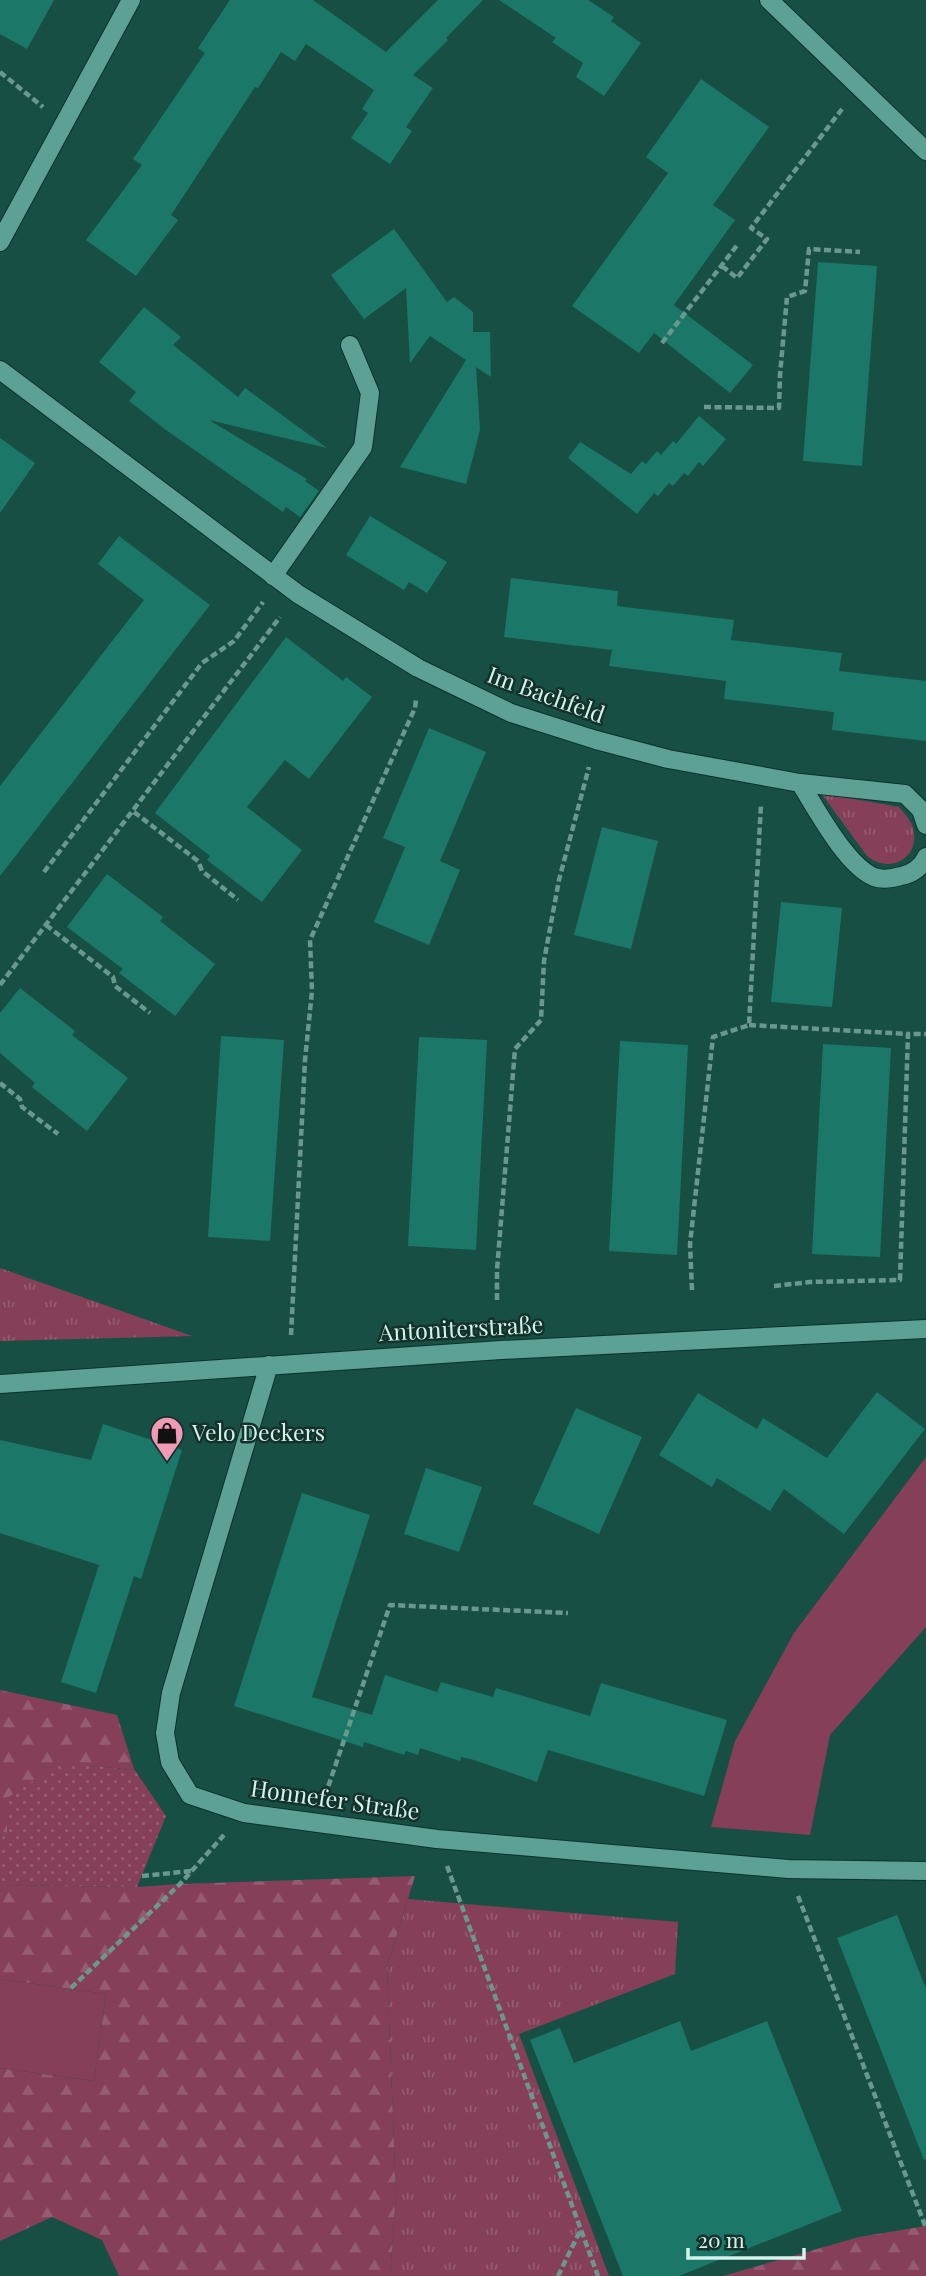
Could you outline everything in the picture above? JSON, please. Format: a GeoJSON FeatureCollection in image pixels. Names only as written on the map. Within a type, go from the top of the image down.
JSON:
{"type":"FeatureCollection","features":[{"type":"Feature","properties":{"kind":"street"},"geometry":{"type":"LineString","coordinates":[[0,242],[62,123],[131,0]]}},
{"type":"Feature","properties":{"kind":"street"},"geometry":{"type":"LineString","coordinates":[[769,0],[926,151]]}},
{"type":"Feature","properties":{"kind":"street"},"geometry":{"type":"LineString","coordinates":[[273,576],[363,447],[370,393],[350,345]]}},
{"type":"Feature","properties":{"kind":"street","name":"Im Bachfeld"},"geometry":{"type":"LineString","coordinates":[[0,370],[298,594],[418,668],[511,713],[668,759],[762,778],[905,794],[921,810],[926,825]]}},
{"type":"Feature","properties":{"kind":"street"},"geometry":{"type":"LineString","coordinates":[[800,783],[853,863],[876,878],[895,878],[908,874],[923,863],[926,857]]}},
{"type":"Feature","properties":{"kind":"street","name":"Antoniterstraße"},"geometry":{"type":"LineString","coordinates":[[0,1384],[501,1350],[926,1329]]}},
{"type":"Feature","properties":{"kind":"street","name":"Honnefer Straße"},"geometry":{"type":"LineString","coordinates":[[269,1365],[171,1693],[165,1733],[170,1762],[190,1795],[244,1813],[437,1839],[788,1869],[926,1871]]}},
{"type":"Feature","properties":{"kind":"path"},"geometry":{"type":"LineString","coordinates":[[0,72],[62,123]]}},
{"type":"Feature","properties":{"kind":"path"},"geometry":{"type":"LineString","coordinates":[[722,266],[737,278],[767,239],[751,228],[860,85]]}},
{"type":"Feature","properties":{"kind":"path"},"geometry":{"type":"LineString","coordinates":[[662,343],[738,244]]}},
{"type":"Feature","properties":{"kind":"path"},"geometry":{"type":"LineString","coordinates":[[704,407],[779,408],[787,297],[805,291],[809,248],[860,252]]}},
{"type":"Feature","properties":{"kind":"path"},"geometry":{"type":"LineString","coordinates":[[44,872],[202,663],[234,641],[261,606],[273,576]]}},
{"type":"Feature","properties":{"kind":"path"},"geometry":{"type":"LineString","coordinates":[[0,985],[298,594]]}},
{"type":"Feature","properties":{"kind":"path"},"geometry":{"type":"LineString","coordinates":[[290,1364],[305,1060],[312,991],[310,940],[415,708],[418,668]]}},
{"type":"Feature","properties":{"kind":"path"},"geometry":{"type":"LineString","coordinates":[[497,1300],[497,1270],[515,1049],[541,1020],[544,961],[559,880],[596,740]]}},
{"type":"Feature","properties":{"kind":"path"},"geometry":{"type":"LineString","coordinates":[[749,1025],[762,778]]}},
{"type":"Feature","properties":{"kind":"path"},"geometry":{"type":"LineString","coordinates":[[134,812],[198,862],[202,871],[238,900]]}},
{"type":"Feature","properties":{"kind":"path"},"geometry":{"type":"LineString","coordinates":[[46,925],[113,977],[115,986],[150,1013]]}},
{"type":"Feature","properties":{"kind":"path"},"geometry":{"type":"LineString","coordinates":[[692,1290],[690,1244],[713,1037],[749,1025],[926,1034]]}},
{"type":"Feature","properties":{"kind":"path"},"geometry":{"type":"LineString","coordinates":[[774,1286],[810,1282],[900,1280],[908,1034]]}},
{"type":"Feature","properties":{"kind":"path"},"geometry":{"type":"LineString","coordinates":[[0,1083],[20,1098],[22,1107],[58,1134]]}},
{"type":"Feature","properties":{"kind":"path"},"geometry":{"type":"LineString","coordinates":[[315,1824],[390,1605],[568,1614]]}},
{"type":"Feature","properties":{"kind":"path"},"geometry":{"type":"LineString","coordinates":[[71,1988],[191,1871],[244,1813]]}},
{"type":"Feature","properties":{"kind":"path"},"geometry":{"type":"LineString","coordinates":[[437,1839],[598,2276]]}},
{"type":"Feature","properties":{"kind":"path"},"geometry":{"type":"LineString","coordinates":[[788,1869],[926,2228]]}},
{"type":"Feature","properties":{"kind":"path"},"geometry":{"type":"LineString","coordinates":[[142,1876],[191,1871]]}},
{"type":"Feature","properties":{"kind":"path"},"geometry":{"type":"LineString","coordinates":[[558,2276],[580,2230]]}},
{"type":"Feature","properties":{"kind":"green space"},"geometry":{"type":"Polygon","coordinates":[[[821,793],[899,807],[912,825],[913,846],[909,854],[903,860],[886,864],[867,856],[821,793]]]}},
{"type":"Feature","properties":{"kind":"green space"},"geometry":{"type":"Polygon","coordinates":[[[0,1268],[192,1336],[0,1341],[0,1268]]]}},
{"type":"Feature","properties":{"kind":"green space"},"geometry":{"type":"Polygon","coordinates":[[[926,1457],[926,1627],[830,1735],[810,1835],[711,1827],[735,1741],[794,1633],[926,1457]]]}},
{"type":"Feature","properties":{"kind":"green space"},"geometry":{"type":"Polygon","coordinates":[[[0,1690],[117,1715],[134,1769],[91,1765],[0,1838],[0,1690]]]}},
{"type":"Feature","properties":{"kind":"green space"},"geometry":{"type":"Polygon","coordinates":[[[91,1765],[134,1769],[166,1816],[137,1887],[0,1885],[0,1838],[7,1834],[7,1798],[56,1766],[91,1765]]]}},
{"type":"Feature","properties":{"kind":"green space"},"geometry":{"type":"Polygon","coordinates":[[[415,1876],[387,1967],[396,2194],[390,2276],[119,2276],[102,2240],[52,2217],[0,2241],[0,2068],[94,2081],[106,1994],[0,1979],[0,1885],[137,1887],[415,1876]]]}},
{"type":"Feature","properties":{"kind":"green space"},"geometry":{"type":"Polygon","coordinates":[[[408,1899],[678,1922],[675,1974],[519,2034],[609,2276],[390,2276],[396,2194],[387,1967],[408,1899]]]}},
{"type":"Feature","properties":{"kind":"green space"},"geometry":{"type":"Polygon","coordinates":[[[0,1979],[106,1994],[94,2081],[0,2068],[0,1979]]]}},
{"type":"Feature","properties":{"kind":"green space"},"geometry":{"type":"Polygon","coordinates":[[[926,2226],[926,2276],[723,2276],[859,2237],[926,2226]]]}},
{"type":"Feature","properties":{"kind":"building"},"geometry":{"type":"Polygon","coordinates":[[[0,0],[54,0],[27,49],[0,34],[0,0]]]}},
{"type":"Feature","properties":{"kind":"building"},"geometry":{"type":"Polygon","coordinates":[[[230,0],[313,0],[386,52],[438,0],[483,0],[413,75],[433,88],[406,127],[412,131],[390,164],[351,138],[368,113],[362,109],[374,90],[306,44],[295,61],[281,52],[171,215],[178,220],[136,276],[86,240],[142,165],[133,159],[205,53],[198,48],[230,0]]]}},
{"type":"Feature","properties":{"kind":"building"},"geometry":{"type":"Polygon","coordinates":[[[499,0],[588,0],[614,17],[611,21],[641,43],[604,96],[576,77],[583,63],[552,42],[556,38],[499,0]]]}},
{"type":"Feature","properties":{"kind":"building"},"geometry":{"type":"Polygon","coordinates":[[[701,79],[769,127],[713,205],[735,220],[674,305],[753,365],[730,393],[654,333],[639,353],[572,306],[668,173],[646,157],[701,79]]]}},
{"type":"Feature","properties":{"kind":"building"},"geometry":{"type":"Polygon","coordinates":[[[394,229],[447,302],[454,297],[473,312],[473,332],[490,332],[491,377],[476,367],[480,430],[466,484],[400,467],[466,360],[430,336],[410,363],[406,288],[364,319],[331,275],[394,229]]]}},
{"type":"Feature","properties":{"kind":"building"},"geometry":{"type":"Polygon","coordinates":[[[818,262],[877,266],[862,466],[803,461],[818,262]]]}},
{"type":"Feature","properties":{"kind":"building"},"geometry":{"type":"Polygon","coordinates":[[[144,307],[181,337],[173,345],[238,397],[245,388],[327,448],[209,420],[307,479],[305,481],[319,491],[300,517],[286,507],[283,512],[166,430],[129,401],[136,392],[99,362],[144,307]]]}},
{"type":"Feature","properties":{"kind":"building"},"geometry":{"type":"Polygon","coordinates":[[[699,416],[726,439],[703,466],[699,462],[688,476],[684,473],[673,486],[669,483],[658,496],[654,493],[637,514],[568,458],[580,442],[631,474],[642,461],[646,464],[657,451],[661,455],[673,441],[676,444],[699,416]]]}},
{"type":"Feature","properties":{"kind":"building"},"geometry":{"type":"Polygon","coordinates":[[[0,438],[35,463],[0,513],[0,438]]]}},
{"type":"Feature","properties":{"kind":"building"},"geometry":{"type":"Polygon","coordinates":[[[370,516],[447,562],[427,593],[409,582],[404,590],[346,555],[370,516]]]}},
{"type":"Feature","properties":{"kind":"building"},"geometry":{"type":"Polygon","coordinates":[[[119,536],[210,605],[0,876],[0,786],[144,600],[98,564],[119,536]]]}},
{"type":"Feature","properties":{"kind":"building"},"geometry":{"type":"Polygon","coordinates":[[[511,578],[618,591],[617,606],[734,620],[731,640],[842,653],[839,671],[926,681],[926,741],[832,730],[834,712],[724,699],[726,681],[609,666],[612,650],[504,637],[511,578]]]}},
{"type":"Feature","properties":{"kind":"building"},"geometry":{"type":"Polygon","coordinates":[[[286,637],[343,681],[346,677],[372,697],[309,779],[285,760],[247,807],[302,850],[262,902],[207,860],[210,856],[155,813],[286,637]]]}},
{"type":"Feature","properties":{"kind":"building"},"geometry":{"type":"Polygon","coordinates":[[[429,728],[486,752],[440,861],[460,870],[429,945],[374,922],[405,847],[383,838],[429,728]]]}},
{"type":"Feature","properties":{"kind":"building"},"geometry":{"type":"Polygon","coordinates":[[[602,827],[658,841],[631,949],[574,935],[602,827]]]}},
{"type":"Feature","properties":{"kind":"building"},"geometry":{"type":"Polygon","coordinates":[[[107,874],[163,917],[160,921],[215,964],[175,1016],[119,973],[123,969],[67,927],[107,874]]]}},
{"type":"Feature","properties":{"kind":"building"},"geometry":{"type":"Polygon","coordinates":[[[781,902],[842,908],[832,1007],[771,1002],[781,902]]]}},
{"type":"Feature","properties":{"kind":"building"},"geometry":{"type":"Polygon","coordinates":[[[20,988],[75,1031],[72,1035],[128,1078],[87,1131],[32,1087],[35,1083],[0,1053],[0,1013],[20,988]]]}},
{"type":"Feature","properties":{"kind":"building"},"geometry":{"type":"Polygon","coordinates":[[[221,1036],[284,1040],[270,1241],[208,1237],[221,1036]]]}},
{"type":"Feature","properties":{"kind":"building"},"geometry":{"type":"Polygon","coordinates":[[[419,1037],[487,1040],[476,1250],[408,1246],[419,1037]]]}},
{"type":"Feature","properties":{"kind":"building"},"geometry":{"type":"Polygon","coordinates":[[[620,1041],[688,1045],[677,1255],[609,1251],[620,1041]]]}},
{"type":"Feature","properties":{"kind":"building"},"geometry":{"type":"Polygon","coordinates":[[[823,1044],[891,1048],[880,1257],[812,1254],[823,1044]]]}},
{"type":"Feature","properties":{"kind":"building"},"geometry":{"type":"Polygon","coordinates":[[[877,1392],[925,1429],[844,1534],[784,1489],[770,1511],[717,1478],[712,1487],[659,1455],[698,1393],[757,1429],[763,1418],[827,1458],[877,1392]]]}},
{"type":"Feature","properties":{"kind":"building"},"geometry":{"type":"Polygon","coordinates":[[[576,1408],[642,1437],[599,1534],[533,1504],[576,1408]]]}},
{"type":"Feature","properties":{"kind":"building"},"geometry":{"type":"Polygon","coordinates":[[[103,1424],[182,1450],[141,1579],[134,1576],[96,1693],[61,1682],[99,1565],[0,1533],[0,1440],[91,1460],[103,1424]]]}},
{"type":"Feature","properties":{"kind":"building"},"geometry":{"type":"Polygon","coordinates":[[[426,1468],[482,1487],[459,1552],[404,1534],[426,1468]]]}},
{"type":"Feature","properties":{"kind":"building"},"geometry":{"type":"Polygon","coordinates":[[[302,1493],[370,1515],[312,1697],[372,1715],[385,1675],[437,1692],[441,1682],[493,1697],[496,1688],[590,1716],[601,1683],[727,1720],[704,1796],[548,1750],[537,1782],[474,1760],[461,1757],[460,1761],[420,1748],[418,1755],[406,1751],[404,1755],[364,1742],[363,1747],[234,1706],[302,1493]]]}},
{"type":"Feature","properties":{"kind":"building"},"geometry":{"type":"Polygon","coordinates":[[[897,1915],[926,1989],[924,2160],[837,1938],[897,1915]]]}},
{"type":"Feature","properties":{"kind":"building"},"geometry":{"type":"Polygon","coordinates":[[[680,2021],[691,2051],[767,2021],[842,2211],[679,2276],[623,2276],[530,2040],[560,2028],[574,2063],[680,2021]]]}},
{"type":"Feature","properties":{"kind":"place","name":"Velo Deckers"},"geometry":{"type":"Point","coordinates":[167,1463]}}]}
